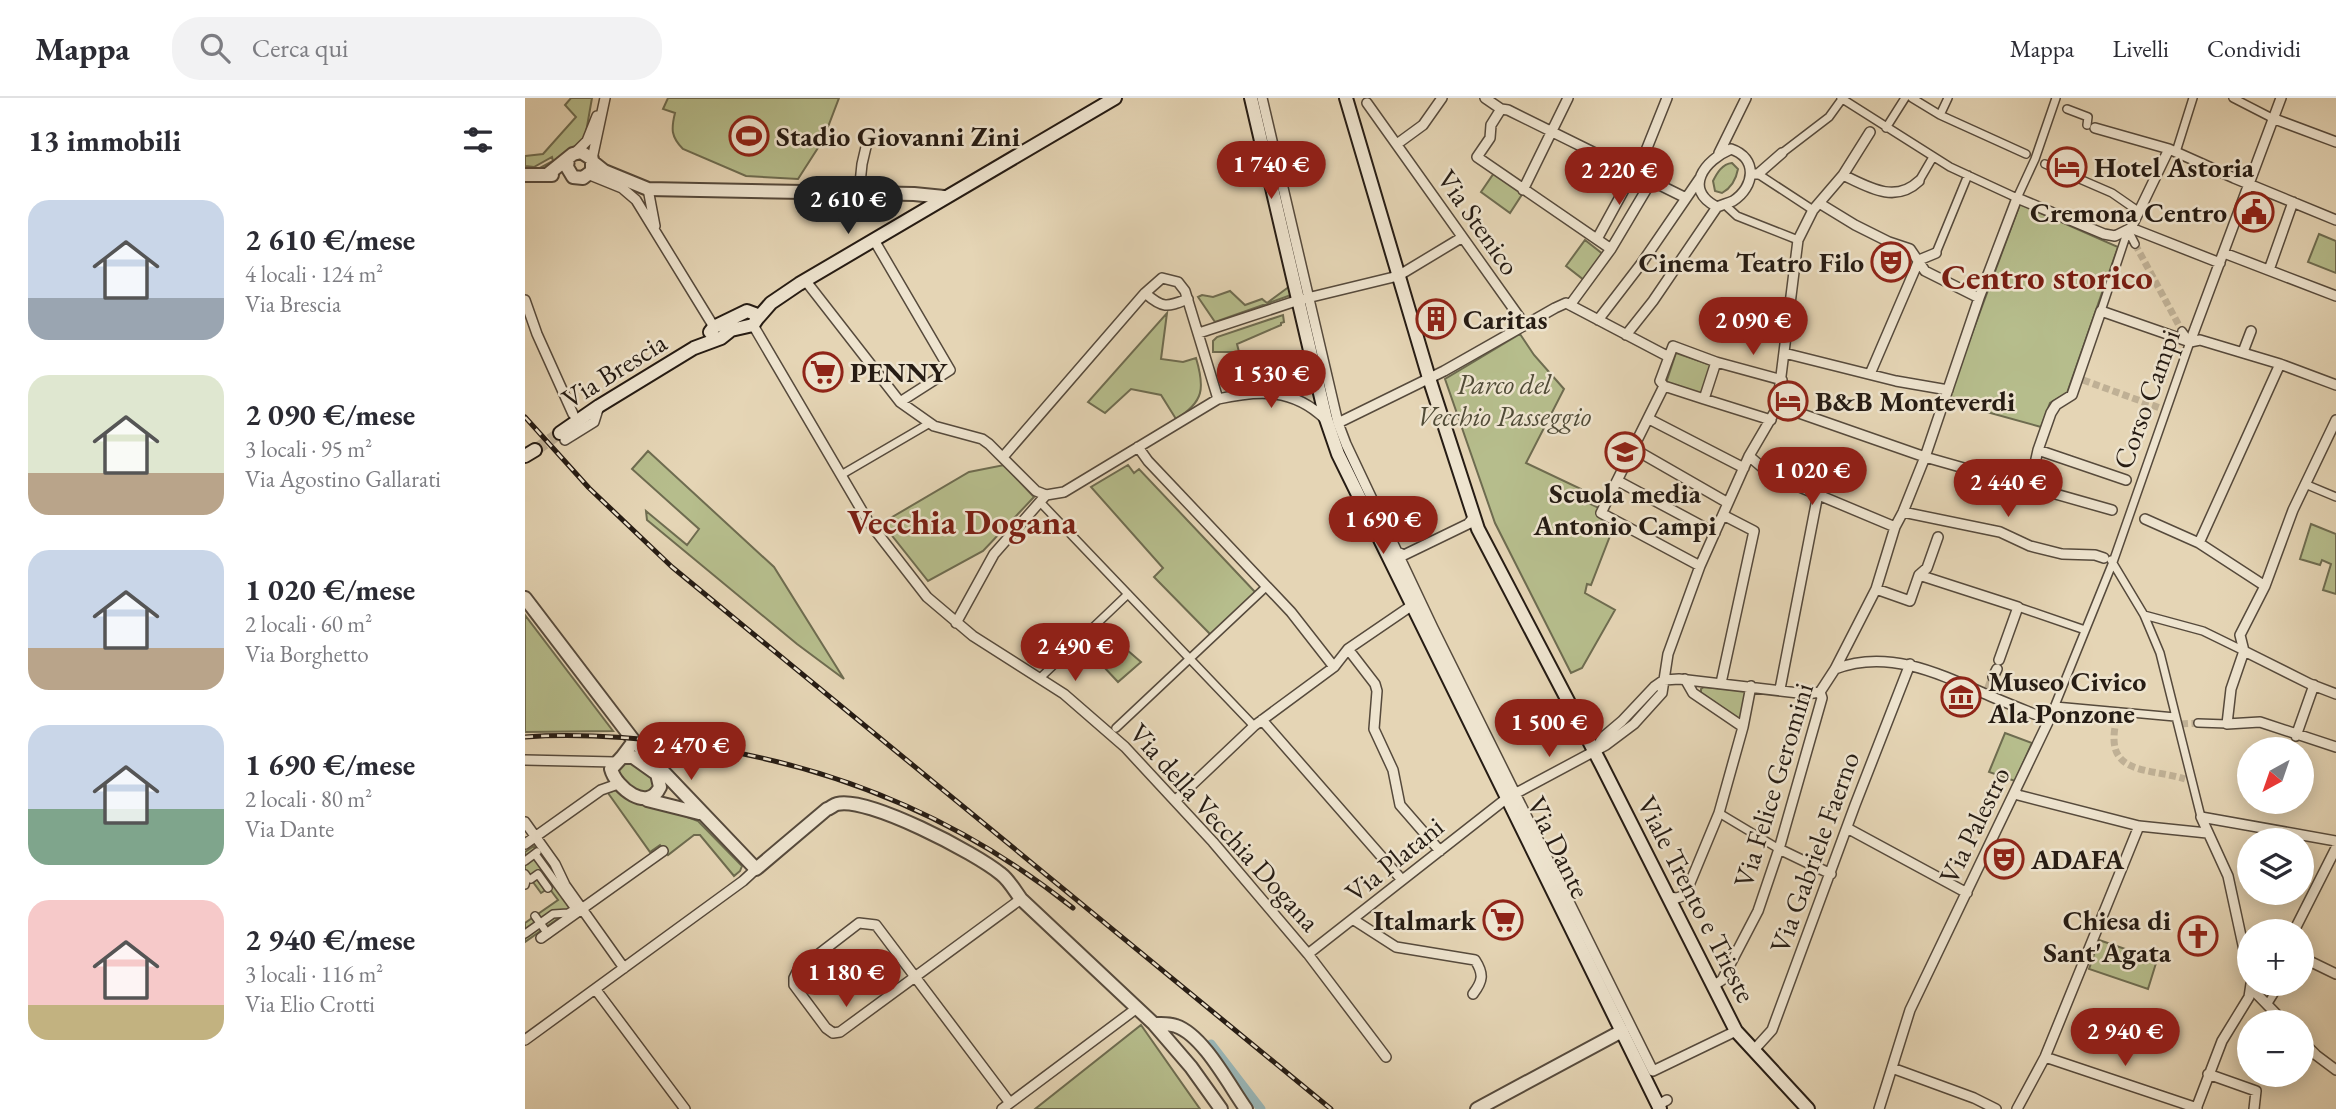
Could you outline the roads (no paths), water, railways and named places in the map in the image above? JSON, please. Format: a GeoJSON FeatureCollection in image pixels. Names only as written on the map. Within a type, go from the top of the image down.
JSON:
{"type":"FeatureCollection","features":[{"type":"Feature","properties":{"kind":"main road","name":"Via Brescia"},"geometry":{"type":"LineString","coordinates":[[562,436],[599,406],[694,348],[713,332],[721,338],[805,280],[1115,98]]}},
{"type":"Feature","properties":{"kind":"main road","name":"Via Dante"},"geometry":{"type":"LineString","coordinates":[[1251,98],[1282,230],[1304,298],[1338,454],[1451,685],[1512,795],[1621,1031],[1662,1105]]}},
{"type":"Feature","properties":{"kind":"main road","name":"Viale Trento e Trieste"},"geometry":{"type":"LineString","coordinates":[[1347,102],[1429,378],[1476,523],[1736,1031],[1808,1109]]}},
{"type":"Feature","properties":{"kind":"main road"},"geometry":{"type":"LineString","coordinates":[[547,175],[572,156],[586,153],[592,165],[648,189],[919,194],[944,197]]}},
{"type":"Feature","properties":{"kind":"main road"},"geometry":{"type":"LineString","coordinates":[[572,156],[568,171],[573,177]]}},
{"type":"Feature","properties":{"kind":"main road"},"geometry":{"type":"LineString","coordinates":[[525,175],[583,178],[592,165]]}},
{"type":"Feature","properties":{"kind":"main road"},"geometry":{"type":"LineString","coordinates":[[919,194],[923,203],[920,212]]}},
{"type":"Feature","properties":{"kind":"main road"},"geometry":{"type":"LineString","coordinates":[[525,598],[634,741],[755,869],[827,809],[837,804],[854,804],[904,821],[976,855],[1003,876],[1021,899],[1154,1024],[1191,1067],[1221,1109]]}},
{"type":"Feature","properties":{"kind":"main road"},"geometry":{"type":"LineString","coordinates":[[634,741],[616,762],[618,784],[638,797],[703,814]]}},
{"type":"Feature","properties":{"kind":"main road"},"geometry":{"type":"LineString","coordinates":[[616,762],[633,757],[703,814]]}},
{"type":"Feature","properties":{"kind":"main road"},"geometry":{"type":"LineString","coordinates":[[647,800],[659,790],[657,774]]}},
{"type":"Feature","properties":{"kind":"main road"},"geometry":{"type":"LineString","coordinates":[[1154,1024],[1174,1025],[1189,1033],[1202,1045],[1246,1109]]}},
{"type":"Feature","properties":{"kind":"main road"},"geometry":{"type":"LineString","coordinates":[[1477,1109],[1621,1031]]}},
{"type":"Feature","properties":{"kind":"street"},"geometry":{"type":"LineString","coordinates":[[572,156],[587,141],[605,98]]}},
{"type":"Feature","properties":{"kind":"street"},"geometry":{"type":"LineString","coordinates":[[605,98],[592,165],[630,194],[713,332]]}},
{"type":"Feature","properties":{"kind":"street","name":"Via Dante"},"geometry":{"type":"LineString","coordinates":[[1262,98],[1296,243],[1304,298]]}},
{"type":"Feature","properties":{"kind":"street"},"geometry":{"type":"LineString","coordinates":[[1397,144],[1423,125],[1442,98]]}},
{"type":"Feature","properties":{"kind":"street"},"geometry":{"type":"LineString","coordinates":[[1485,98],[1502,109],[1686,198]]}},
{"type":"Feature","properties":{"kind":"street"},"geometry":{"type":"LineString","coordinates":[[1510,98],[1491,125],[1490,138],[1477,157],[1611,249]]}},
{"type":"Feature","properties":{"kind":"street"},"geometry":{"type":"LineString","coordinates":[[1524,190],[1568,98]]}},
{"type":"Feature","properties":{"kind":"street"},"geometry":{"type":"LineString","coordinates":[[1597,239],[1632,175],[1637,173],[1667,98]]}},
{"type":"Feature","properties":{"kind":"street"},"geometry":{"type":"LineString","coordinates":[[1598,320],[1641,264],[1704,169],[1719,153],[1747,98]]}},
{"type":"Feature","properties":{"kind":"street"},"geometry":{"type":"LineString","coordinates":[[1626,335],[1721,205],[1739,196],[1755,174],[1829,117],[1841,98],[1854,101],[1886,128],[1933,157],[2017,198],[2104,234],[2115,236],[2129,229],[2220,263]]}},
{"type":"Feature","properties":{"kind":"street"},"geometry":{"type":"LineString","coordinates":[[1886,128],[1905,98]]}},
{"type":"Feature","properties":{"kind":"street"},"geometry":{"type":"LineString","coordinates":[[1912,98],[1940,115],[2112,193],[2138,211]]}},
{"type":"Feature","properties":{"kind":"street"},"geometry":{"type":"LineString","coordinates":[[1940,115],[1948,98]]}},
{"type":"Feature","properties":{"kind":"street"},"geometry":{"type":"LineString","coordinates":[[2030,486],[2038,450],[2056,405],[2071,395],[2080,379],[2129,229],[2172,150],[2193,98]]}},
{"type":"Feature","properties":{"kind":"street"},"geometry":{"type":"LineString","coordinates":[[2233,98],[2272,118],[2336,142]]}},
{"type":"Feature","properties":{"kind":"street","name":"Corso Campi"},"geometry":{"type":"LineString","coordinates":[[2109,560],[2129,514],[2133,482],[2190,342],[2281,98]]}},
{"type":"Feature","properties":{"kind":"street","name":"Viale Trento e Trieste"},"geometry":{"type":"LineString","coordinates":[[1347,102],[1368,101],[1397,144]]}},
{"type":"Feature","properties":{"kind":"street"},"geometry":{"type":"LineString","coordinates":[[2017,198],[2056,103]]}},
{"type":"Feature","properties":{"kind":"street"},"geometry":{"type":"LineString","coordinates":[[2067,110],[2088,117],[2091,126],[2172,150],[2336,220]]}},
{"type":"Feature","properties":{"kind":"street"},"geometry":{"type":"LineString","coordinates":[[1878,122],[1843,175],[1816,206],[1798,240],[1777,408],[1799,413],[1924,457],[2145,519],[2199,543],[2265,586]]}},
{"type":"Feature","properties":{"kind":"street"},"geometry":{"type":"LineString","coordinates":[[859,193],[869,134]]}},
{"type":"Feature","properties":{"kind":"street","name":"Via Stenico"},"geometry":{"type":"LineString","coordinates":[[1397,144],[1525,325]]}},
{"type":"Feature","properties":{"kind":"street"},"geometry":{"type":"LineString","coordinates":[[1719,153],[1731,149],[1739,151],[1755,174],[1889,242],[1910,249],[1925,271],[1979,298]]}},
{"type":"Feature","properties":{"kind":"street"},"geometry":{"type":"LineString","coordinates":[[1843,175],[1874,190],[1889,193],[1910,190],[1919,181],[1933,157]]}},
{"type":"Feature","properties":{"kind":"street"},"geometry":{"type":"LineString","coordinates":[[1870,374],[1919,260],[1936,253],[1968,175]]}},
{"type":"Feature","properties":{"kind":"street"},"geometry":{"type":"LineString","coordinates":[[1700,178],[1701,196],[1737,216],[1798,240]]}},
{"type":"Feature","properties":{"kind":"street"},"geometry":{"type":"LineString","coordinates":[[1570,305],[1611,249],[1652,180]]}},
{"type":"Feature","properties":{"kind":"street"},"geometry":{"type":"LineString","coordinates":[[648,189],[657,235]]}},
{"type":"Feature","properties":{"kind":"street","name":"Via Felice Geromini"},"geometry":{"type":"LineString","coordinates":[[1713,986],[1722,980],[1758,911],[1779,849],[1822,698],[1820,692],[1835,669],[1876,589],[1895,527],[1924,457],[2017,198]]}},
{"type":"Feature","properties":{"kind":"street"},"geometry":{"type":"LineString","coordinates":[[2269,270],[2293,202]]}},
{"type":"Feature","properties":{"kind":"street"},"geometry":{"type":"LineString","coordinates":[[2129,229],[2135,244]]}},
{"type":"Feature","properties":{"kind":"street"},"geometry":{"type":"LineString","coordinates":[[1282,230],[1296,243]]}},
{"type":"Feature","properties":{"kind":"street"},"geometry":{"type":"LineString","coordinates":[[1199,333],[1304,298],[1398,276],[1461,238]]}},
{"type":"Feature","properties":{"kind":"street"},"geometry":{"type":"LineString","coordinates":[[874,240],[950,370],[900,402]]}},
{"type":"Feature","properties":{"kind":"street"},"geometry":{"type":"LineString","coordinates":[[2224,253],[2336,296]]}},
{"type":"Feature","properties":{"kind":"street"},"geometry":{"type":"LineString","coordinates":[[1003,457],[1145,293],[1157,281],[1167,277],[1182,285],[1188,299],[1218,399]]}},
{"type":"Feature","properties":{"kind":"street"},"geometry":{"type":"LineString","coordinates":[[805,280],[900,402],[930,423],[982,439],[1003,457],[1254,726]]}},
{"type":"Feature","properties":{"kind":"street"},"geometry":{"type":"LineString","coordinates":[[1145,293],[1156,303],[1166,306],[1188,299]]}},
{"type":"Feature","properties":{"kind":"street"},"geometry":{"type":"LineString","coordinates":[[525,300],[537,334],[573,414]]}},
{"type":"Feature","properties":{"kind":"street"},"geometry":{"type":"LineString","coordinates":[[957,623],[994,554],[1043,499],[1064,492],[1218,399],[1245,393],[1287,396],[1301,400],[1332,421],[1444,371],[1566,303],[1669,357]]}},
{"type":"Feature","properties":{"kind":"street"},"geometry":{"type":"LineString","coordinates":[[2101,311],[2190,342],[2200,340],[2243,352],[2336,385]]}},
{"type":"Feature","properties":{"kind":"street","name":"Via della Vecchia Dogana"},"geometry":{"type":"LineString","coordinates":[[753,318],[873,528],[927,597],[957,623],[1064,694],[1105,727],[1176,800],[1308,954],[1386,1057]]}},
{"type":"Feature","properties":{"kind":"street"},"geometry":{"type":"LineString","coordinates":[[2182,331],[2190,342]]}},
{"type":"Feature","properties":{"kind":"street"},"geometry":{"type":"LineString","coordinates":[[2243,352],[2251,331]]}},
{"type":"Feature","properties":{"kind":"street"},"geometry":{"type":"LineString","coordinates":[[1770,420],[1664,386],[1660,381],[1673,346],[1716,362],[1782,380]]}},
{"type":"Feature","properties":{"kind":"street"},"geometry":{"type":"LineString","coordinates":[[1784,353],[1948,390]]}},
{"type":"Feature","properties":{"kind":"street"},"geometry":{"type":"LineString","coordinates":[[1705,399],[1716,362]]}},
{"type":"Feature","properties":{"kind":"street"},"geometry":{"type":"LineString","coordinates":[[2199,543],[2280,364]]}},
{"type":"Feature","properties":{"kind":"street"},"geometry":{"type":"LineString","coordinates":[[1664,386],[1650,419],[1601,513],[1700,566]]}},
{"type":"Feature","properties":{"kind":"street","name":"Via Platani"},"geometry":{"type":"LineString","coordinates":[[1308,954],[1512,795],[1595,752],[1641,717],[1662,693],[1668,653],[1700,566],[1749,456],[1777,408]]}},
{"type":"Feature","properties":{"kind":"street"},"geometry":{"type":"LineString","coordinates":[[1650,419],[1744,468]]}},
{"type":"Feature","properties":{"kind":"street"},"geometry":{"type":"LineString","coordinates":[[2227,724],[2231,689],[2244,651],[2240,635],[2265,586],[2305,484],[2336,420]]}},
{"type":"Feature","properties":{"kind":"street","name":"Via Dante"},"geometry":{"type":"LineString","coordinates":[[1332,421],[1466,692],[1512,795]]}},
{"type":"Feature","properties":{"kind":"street"},"geometry":{"type":"LineString","coordinates":[[841,475],[930,423]]}},
{"type":"Feature","properties":{"kind":"street"},"geometry":{"type":"LineString","coordinates":[[1138,447],[1148,461],[1291,612],[1334,667]]}},
{"type":"Feature","properties":{"kind":"street"},"geometry":{"type":"LineString","coordinates":[[1634,449],[1728,503]]}},
{"type":"Feature","properties":{"kind":"street"},"geometry":{"type":"LineString","coordinates":[[2038,450],[2133,482]]}},
{"type":"Feature","properties":{"kind":"street"},"geometry":{"type":"LineString","coordinates":[[1749,456],[1770,475],[1895,527]]}},
{"type":"Feature","properties":{"kind":"street"},"geometry":{"type":"LineString","coordinates":[[1618,481],[1715,533]]}},
{"type":"Feature","properties":{"kind":"street"},"geometry":{"type":"LineString","coordinates":[[2305,484],[2336,496]]}},
{"type":"Feature","properties":{"kind":"street"},"geometry":{"type":"LineString","coordinates":[[1780,689],[1818,494]]}},
{"type":"Feature","properties":{"kind":"street"},"geometry":{"type":"LineString","coordinates":[[1903,512],[2000,532],[2030,546],[2062,554],[2095,555],[2109,560],[2144,615],[2160,653],[2178,722],[2188,780],[2207,833],[2228,876],[2241,919]]}},
{"type":"Feature","properties":{"kind":"street"},"geometry":{"type":"LineString","coordinates":[[1721,683],[1753,531],[1723,515]]}},
{"type":"Feature","properties":{"kind":"street"},"geometry":{"type":"LineString","coordinates":[[1370,520],[1387,531]]}},
{"type":"Feature","properties":{"kind":"street"},"geometry":{"type":"LineString","coordinates":[[1397,552],[1407,553],[1468,524],[1476,523]]}},
{"type":"Feature","properties":{"kind":"street"},"geometry":{"type":"LineString","coordinates":[[1404,565],[1406,559],[1471,528],[1476,523]]}},
{"type":"Feature","properties":{"kind":"street"},"geometry":{"type":"LineString","coordinates":[[1876,589],[1910,601],[1919,575],[1927,568],[1938,537]]}},
{"type":"Feature","properties":{"kind":"street","name":"Via Palestro"},"geometry":{"type":"LineString","coordinates":[[1879,1109],[1910,1010],[2049,720],[2085,630],[2109,560]]}},
{"type":"Feature","properties":{"kind":"street"},"geometry":{"type":"LineString","coordinates":[[1919,575],[2085,630]]}},
{"type":"Feature","properties":{"kind":"street"},"geometry":{"type":"LineString","coordinates":[[1116,728],[1267,586]]}},
{"type":"Feature","properties":{"kind":"street"},"geometry":{"type":"LineString","coordinates":[[1040,678],[1128,594]]}},
{"type":"Feature","properties":{"kind":"street"},"geometry":{"type":"LineString","coordinates":[[1176,800],[1254,726],[1334,667],[1348,649],[1411,606]]}},
{"type":"Feature","properties":{"kind":"street"},"geometry":{"type":"LineString","coordinates":[[1996,669],[2018,607]]}},
{"type":"Feature","properties":{"kind":"street"},"geometry":{"type":"LineString","coordinates":[[2144,615],[2203,631],[2336,694]]}},
{"type":"Feature","properties":{"kind":"street","name":"Via Dante"},"geometry":{"type":"LineString","coordinates":[[1432,646],[1433,628]]}},
{"type":"Feature","properties":{"kind":"street"},"geometry":{"type":"LineString","coordinates":[[1348,649],[1375,684],[1377,691],[1374,729],[1393,770],[1400,805],[1440,850]]}},
{"type":"Feature","properties":{"kind":"street"},"geometry":{"type":"LineString","coordinates":[[1835,669],[1849,664],[1910,664],[1987,692],[2049,720]]}},
{"type":"Feature","properties":{"kind":"street","name":"Via Gabriele Faerno"},"geometry":{"type":"LineString","coordinates":[[1753,1051],[1772,1030],[1910,664]]}},
{"type":"Feature","properties":{"kind":"street"},"geometry":{"type":"LineString","coordinates":[[1664,680],[1685,679],[1751,685],[1807,694],[1820,692]]}},
{"type":"Feature","properties":{"kind":"street"},"geometry":{"type":"LineString","coordinates":[[1685,679],[1693,693],[1743,727]]}},
{"type":"Feature","properties":{"kind":"street"},"geometry":{"type":"LineString","coordinates":[[1451,685],[1466,692]]}},
{"type":"Feature","properties":{"kind":"street"},"geometry":{"type":"LineString","coordinates":[[1668,897],[1685,895],[1719,813],[1743,727],[1751,685]]}},
{"type":"Feature","properties":{"kind":"street"},"geometry":{"type":"LineString","coordinates":[[2296,736],[2313,685]]}},
{"type":"Feature","properties":{"kind":"street"},"geometry":{"type":"LineString","coordinates":[[2055,706],[2178,722]]}},
{"type":"Feature","properties":{"kind":"street"},"geometry":{"type":"LineString","coordinates":[[1262,720],[1402,880]]}},
{"type":"Feature","properties":{"kind":"street"},"geometry":{"type":"LineString","coordinates":[[2198,723],[2260,722],[2336,747]]}},
{"type":"Feature","properties":{"kind":"street"},"geometry":{"type":"LineString","coordinates":[[525,760],[616,762],[601,790]]}},
{"type":"Feature","properties":{"kind":"street"},"geometry":{"type":"LineString","coordinates":[[525,844],[601,790],[618,784]]}},
{"type":"Feature","properties":{"kind":"street"},"geometry":{"type":"LineString","coordinates":[[2016,792],[2018,795],[2139,826],[2207,833]]}},
{"type":"Feature","properties":{"kind":"street"},"geometry":{"type":"LineString","coordinates":[[1719,813],[1779,849],[1831,874]]}},
{"type":"Feature","properties":{"kind":"street"},"geometry":{"type":"LineString","coordinates":[[2201,817],[2336,841]]}},
{"type":"Feature","properties":{"kind":"street"},"geometry":{"type":"LineString","coordinates":[[525,822],[535,837],[561,897],[575,909],[538,919],[525,934]]}},
{"type":"Feature","properties":{"kind":"street"},"geometry":{"type":"LineString","coordinates":[[2017,1109],[2045,1057],[2139,826]]}},
{"type":"Feature","properties":{"kind":"street"},"geometry":{"type":"LineString","coordinates":[[1847,828],[1967,893]]}},
{"type":"Feature","properties":{"kind":"street"},"geometry":{"type":"LineString","coordinates":[[2300,919],[2336,848]]}},
{"type":"Feature","properties":{"kind":"street"},"geometry":{"type":"LineString","coordinates":[[525,860],[539,850]]}},
{"type":"Feature","properties":{"kind":"street"},"geometry":{"type":"LineString","coordinates":[[539,850],[624,968]]}},
{"type":"Feature","properties":{"kind":"street"},"geometry":{"type":"LineString","coordinates":[[538,919],[545,936],[663,851]]}},
{"type":"Feature","properties":{"kind":"street"},"geometry":{"type":"LineString","coordinates":[[525,1040],[743,881],[755,869]]}},
{"type":"Feature","properties":{"kind":"street"},"geometry":{"type":"LineString","coordinates":[[527,880],[538,874],[548,888]]}},
{"type":"Feature","properties":{"kind":"street"},"geometry":{"type":"LineString","coordinates":[[1021,899],[915,977],[840,1032],[833,1033],[827,1028],[794,985],[798,970],[859,923],[876,925],[915,977],[1006,1106],[1136,1008]]}},
{"type":"Feature","properties":{"kind":"street"},"geometry":{"type":"LineString","coordinates":[[1354,920],[1396,947],[1475,960],[1482,970],[1482,982],[1473,994]]}},
{"type":"Feature","properties":{"kind":"street"},"geometry":{"type":"LineString","coordinates":[[2314,963],[2336,974]]}},
{"type":"Feature","properties":{"kind":"street"},"geometry":{"type":"LineString","coordinates":[[596,990],[685,1109]]}},
{"type":"Feature","properties":{"kind":"street"},"geometry":{"type":"LineString","coordinates":[[2045,1057],[2196,1109],[2221,1041],[2245,1007],[2248,996]]}},
{"type":"Feature","properties":{"kind":"street"},"geometry":{"type":"LineString","coordinates":[[2259,996],[2272,1010]]}},
{"type":"Feature","properties":{"kind":"street"},"geometry":{"type":"LineString","coordinates":[[2267,1005],[2273,996]]}},
{"type":"Feature","properties":{"kind":"street","name":"Via Dante"},"geometry":{"type":"LineString","coordinates":[[1621,1031],[1653,1071]]}},
{"type":"Feature","properties":{"kind":"street"},"geometry":{"type":"LineString","coordinates":[[1639,1067],[1653,1071],[1736,1031]]}},
{"type":"Feature","properties":{"kind":"street"},"geometry":{"type":"LineString","coordinates":[[2314,1053],[2336,1070]]}},
{"type":"Feature","properties":{"kind":"street"},"geometry":{"type":"LineString","coordinates":[[1892,1068],[1974,1098],[1996,1109]]}},
{"type":"Feature","properties":{"kind":"street"},"geometry":{"type":"LineString","coordinates":[[2208,1074],[2256,1091],[2255,1109]]}},
{"type":"Feature","properties":{"kind":"waterway"},"geometry":{"type":"LineString","coordinates":[[1211,1044],[1261,1109]]}},
{"type":"Feature","properties":{"kind":"tunnel"},"geometry":{"type":"LineString","coordinates":[[2135,244],[2182,331]]}},
{"type":"Feature","properties":{"kind":"tunnel"},"geometry":{"type":"LineString","coordinates":[[2083,380],[2160,408]]}},
{"type":"Feature","properties":{"kind":"tunnel"},"geometry":{"type":"LineString","coordinates":[[535,450],[560,433]]}},
{"type":"Feature","properties":{"kind":"tunnel"},"geometry":{"type":"LineString","coordinates":[[1988,690],[1993,677]]}},
{"type":"Feature","properties":{"kind":"tunnel"},"geometry":{"type":"LineString","coordinates":[[2117,718],[2114,737],[2116,750],[2122,760],[2142,770],[2185,779]]}},
{"type":"Feature","properties":{"kind":"tunnel"},"geometry":{"type":"LineString","coordinates":[[2181,724],[2198,723]]}},
{"type":"Feature","properties":{"kind":"railway"},"geometry":{"type":"LineString","coordinates":[[525,417],[589,488],[672,567],[1331,1109]]}},
{"type":"Feature","properties":{"kind":"railway"},"geometry":{"type":"LineString","coordinates":[[525,737],[604,736],[683,744],[737,753],[840,780],[890,799],[984,846],[1073,908]]}},
{"type":"Feature","properties":{"kind":"place","name":"Stadio Giovanni Zini"},"geometry":{"type":"Point","coordinates":[749,136]}},
{"type":"Feature","properties":{"kind":"place","name":"Hotel Astoria"},"geometry":{"type":"Point","coordinates":[2067,167]}},
{"type":"Feature","properties":{"kind":"place","name":"Cremona Centro"},"geometry":{"type":"Point","coordinates":[2254,212]}},
{"type":"Feature","properties":{"kind":"place","name":"Cinema Teatro Filo"},"geometry":{"type":"Point","coordinates":[1891,262]}},
{"type":"Feature","properties":{"kind":"place","name":"Caritas"},"geometry":{"type":"Point","coordinates":[1436,319]}},
{"type":"Feature","properties":{"kind":"place","name":"PENNY"},"geometry":{"type":"Point","coordinates":[823,372]}},
{"type":"Feature","properties":{"kind":"place","name":"B&B Monteverdi"},"geometry":{"type":"Point","coordinates":[1788,401]}},
{"type":"Feature","properties":{"kind":"place","name":"Scuola media Antonio Campi"},"geometry":{"type":"Point","coordinates":[1625,452]}},
{"type":"Feature","properties":{"kind":"place","name":"Museo Civico Ala Ponzone"},"geometry":{"type":"Point","coordinates":[1961,697]}},
{"type":"Feature","properties":{"kind":"place","name":"ADAFA"},"geometry":{"type":"Point","coordinates":[2004,859]}},
{"type":"Feature","properties":{"kind":"place","name":"Italmark"},"geometry":{"type":"Point","coordinates":[1503,920]}},
{"type":"Feature","properties":{"kind":"place","name":"Chiesa di Sant'Agata"},"geometry":{"type":"Point","coordinates":[2198,936]}},
{"type":"Feature","properties":{"kind":"district","name":"Centro storico"},"geometry":{"type":"Point","coordinates":[2047,277]}},
{"type":"Feature","properties":{"kind":"district","name":"Vecchia Dogana"},"geometry":{"type":"Point","coordinates":[962,522]}},
{"type":"Feature","properties":{"kind":"park label","name":"Parco del Vecchio Passeggio"},"geometry":{"type":"Point","coordinates":[1504,400]}}]}
